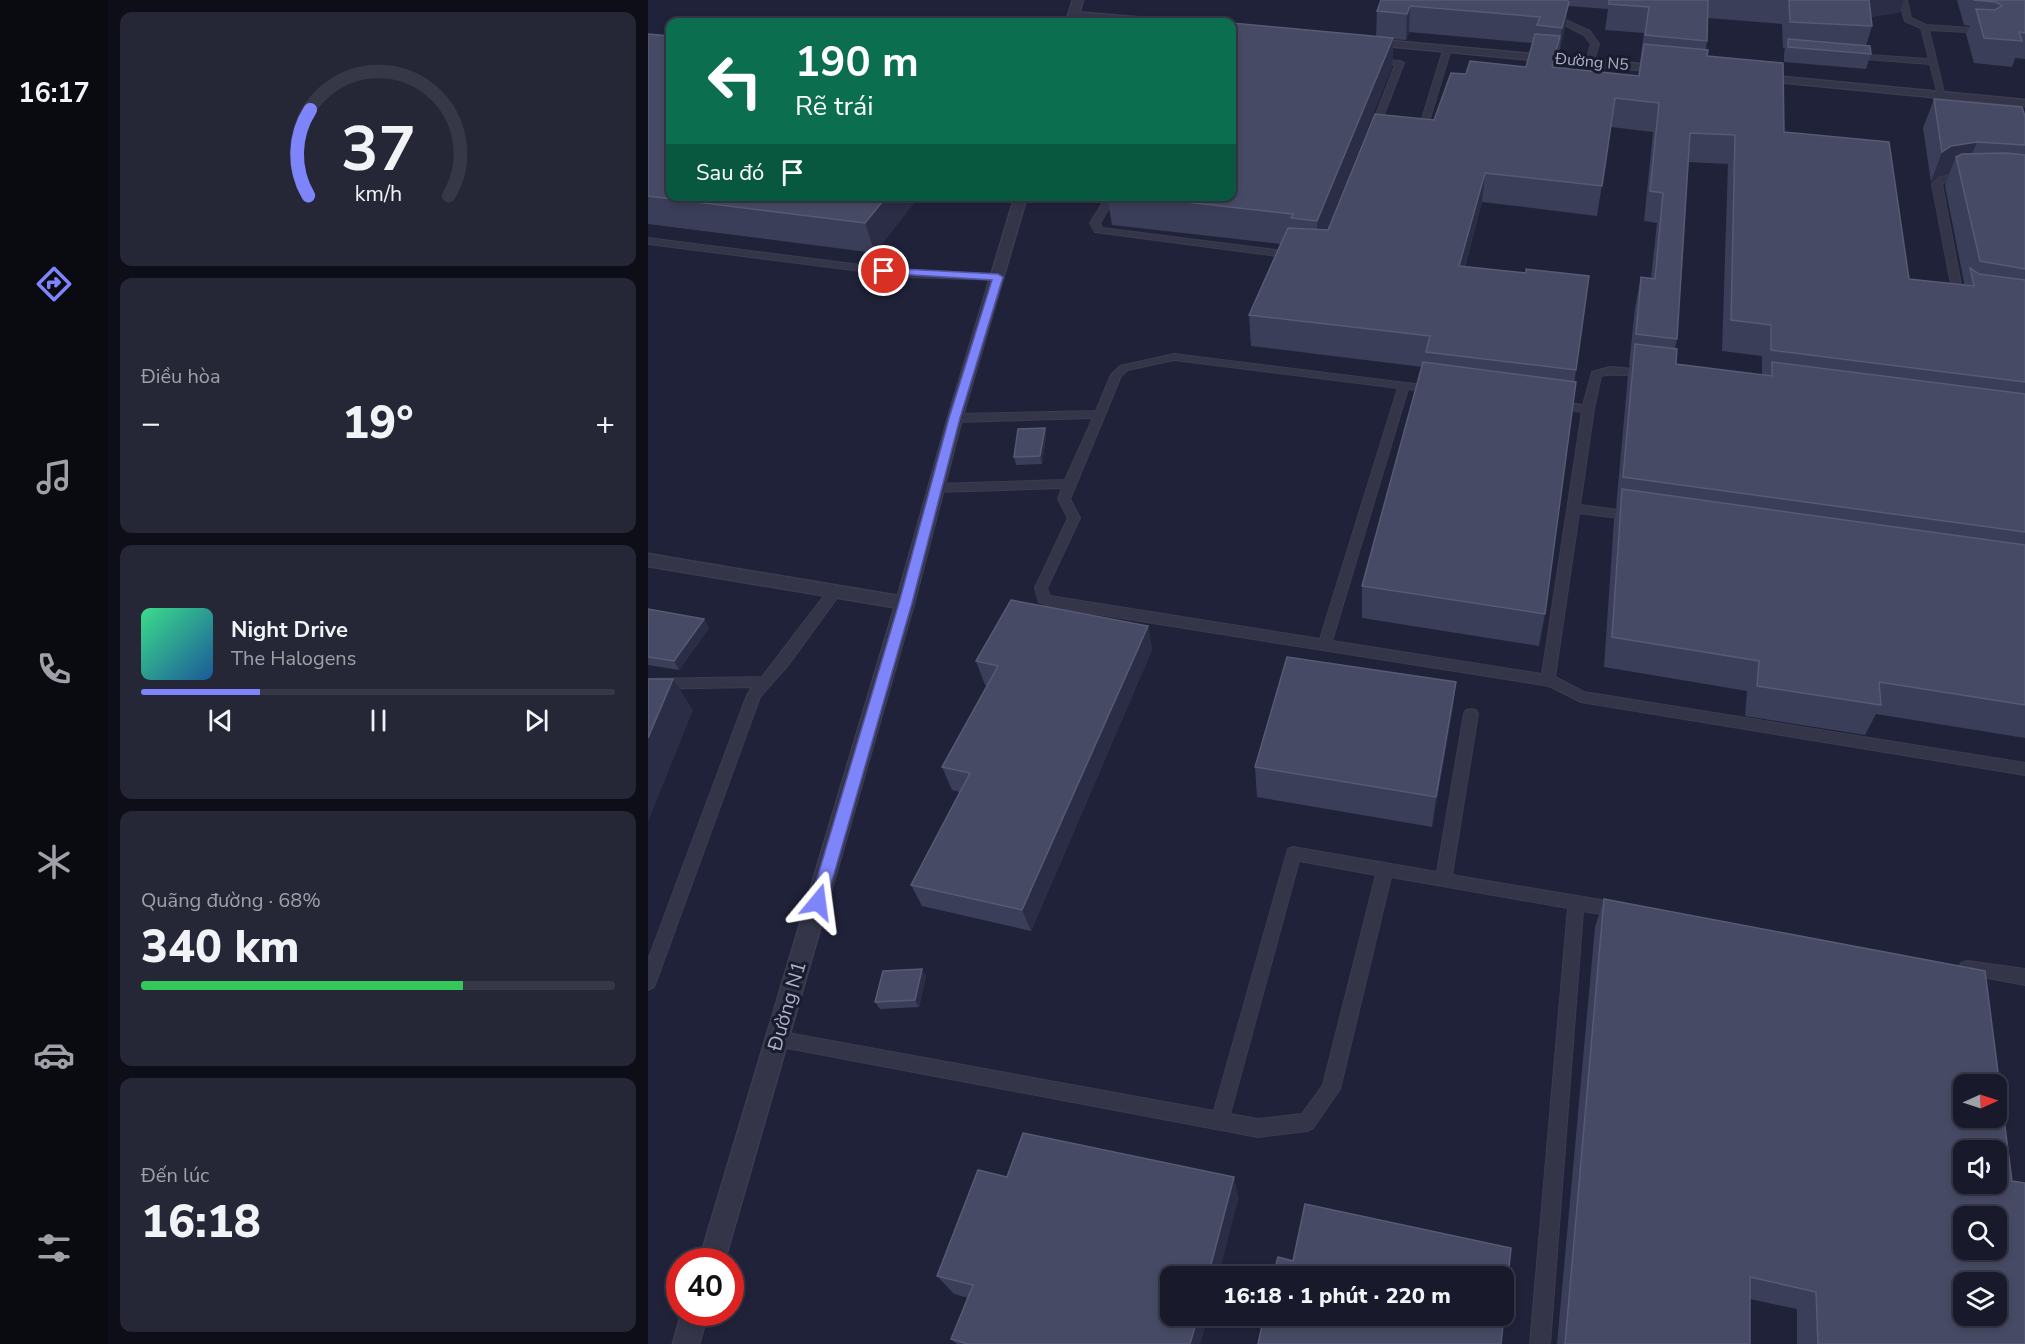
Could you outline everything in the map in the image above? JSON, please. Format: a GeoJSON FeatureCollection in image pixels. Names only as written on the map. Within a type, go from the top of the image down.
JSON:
{"type":"FeatureCollection","features":[{"type":"Feature","properties":{"kind":"street"},"geometry":{"type":"LineString","coordinates":[[1072,18],[1078,0]]}},
{"type":"Feature","properties":{"kind":"street","name":"Đường N5"},"geometry":{"type":"LineString","coordinates":[[1356,41],[1672,70]]}},
{"type":"Feature","properties":{"kind":"street"},"geometry":{"type":"LineString","coordinates":[[1754,77],[2025,103]]}},
{"type":"Feature","properties":{"kind":"street","name":"Đường N1"},"geometry":{"type":"LineString","coordinates":[[715,1248],[905,603],[955,418],[1020,201]]}},
{"type":"Feature","properties":{"kind":"street"},"geometry":{"type":"LineString","coordinates":[[648,560],[905,603]]}},
{"type":"Feature","properties":{"kind":"street"},"geometry":{"type":"LineString","coordinates":[[686,1344],[691,1326]]}},
{"type":"Feature","properties":{"kind":"lane"},"geometry":{"type":"LineString","coordinates":[[1560,0],[1557,20],[1587,33],[1595,44],[1590,62]]}},
{"type":"Feature","properties":{"kind":"lane"},"geometry":{"type":"LineString","coordinates":[[1903,0],[1908,19],[1925,27],[1986,31]]}},
{"type":"Feature","properties":{"kind":"lane"},"geometry":{"type":"LineString","coordinates":[[1925,27],[1942,95]]}},
{"type":"Feature","properties":{"kind":"lane"},"geometry":{"type":"LineString","coordinates":[[1420,140],[1447,50]]}},
{"type":"Feature","properties":{"kind":"lane"},"geometry":{"type":"LineString","coordinates":[[1844,55],[1934,62]]}},
{"type":"Feature","properties":{"kind":"lane"},"geometry":{"type":"LineString","coordinates":[[1366,60],[1400,63],[1370,139]]}},
{"type":"Feature","properties":{"kind":"lane"},"geometry":{"type":"LineString","coordinates":[[1973,178],[1953,176],[1937,184],[1959,294],[1966,299],[1978,301]]}},
{"type":"Feature","properties":{"kind":"lane"},"geometry":{"type":"LineString","coordinates":[[1109,201],[1095,223],[1098,230],[1299,255]]}},
{"type":"Feature","properties":{"kind":"lane"},"geometry":{"type":"LineString","coordinates":[[648,241],[908,274],[998,277]]}},
{"type":"Feature","properties":{"kind":"lane"},"geometry":{"type":"LineString","coordinates":[[1450,391],[1188,357],[1160,358],[1124,368],[1116,375],[1069,484],[1064,499],[1074,518],[1041,588],[1044,599],[1548,680],[1581,697],[2025,769]]}},
{"type":"Feature","properties":{"kind":"lane"},"geometry":{"type":"LineString","coordinates":[[1548,680],[1588,409],[1596,374],[1610,370],[1659,374]]}},
{"type":"Feature","properties":{"kind":"lane"},"geometry":{"type":"LineString","coordinates":[[1325,644],[1404,385]]}},
{"type":"Feature","properties":{"kind":"lane"},"geometry":{"type":"LineString","coordinates":[[1542,403],[1588,409]]}},
{"type":"Feature","properties":{"kind":"lane"},"geometry":{"type":"LineString","coordinates":[[955,418],[1100,414]]}},
{"type":"Feature","properties":{"kind":"lane"},"geometry":{"type":"LineString","coordinates":[[936,488],[1069,484]]}},
{"type":"Feature","properties":{"kind":"lane"},"geometry":{"type":"LineString","coordinates":[[1573,508],[1643,517]]}},
{"type":"Feature","properties":{"kind":"lane"},"geometry":{"type":"LineString","coordinates":[[648,982],[754,695],[835,591]]}},
{"type":"Feature","properties":{"kind":"lane"},"geometry":{"type":"LineString","coordinates":[[648,684],[765,682]]}},
{"type":"Feature","properties":{"kind":"lane"},"geometry":{"type":"LineString","coordinates":[[1443,881],[1471,714]]}},
{"type":"Feature","properties":{"kind":"lane"},"geometry":{"type":"LineString","coordinates":[[1220,1120],[1293,854],[1635,913]]}},
{"type":"Feature","properties":{"kind":"lane"},"geometry":{"type":"LineString","coordinates":[[777,1039],[1258,1128],[1307,1122],[1330,1089],[1385,871]]}},
{"type":"Feature","properties":{"kind":"lane"},"geometry":{"type":"LineString","coordinates":[[1540,1344],[1576,903]]}},
{"type":"Feature","properties":{"kind":"lane"},"geometry":{"type":"LineString","coordinates":[[1954,966],[2025,978]]}},
{"type":"Feature","properties":{"kind":"building"},"geometry":{"type":"Polygon","coordinates":[[[1381,0],[1566,0],[1569,2],[1562,28],[1537,25],[1540,17],[1410,6],[1407,14],[1377,11],[1381,0]]]}},
{"type":"Feature","properties":{"kind":"building"},"geometry":{"type":"Polygon","coordinates":[[[1609,0],[1708,0],[1707,41],[1645,35],[1649,7],[1609,4],[1609,0]]]}},
{"type":"Feature","properties":{"kind":"building"},"geometry":{"type":"Polygon","coordinates":[[[1789,0],[1869,0],[1872,26],[1790,22],[1789,0]]]}},
{"type":"Feature","properties":{"kind":"building"},"geometry":{"type":"Polygon","coordinates":[[[1973,0],[2025,0],[2025,33],[2019,32],[2022,41],[1984,38],[1976,9],[1995,10],[2002,6],[1996,2],[1973,0]]]}},
{"type":"Feature","properties":{"kind":"building"},"geometry":{"type":"Polygon","coordinates":[[[1236,23],[1393,38],[1317,221],[1291,218],[1293,214],[1177,201],[1236,201],[1236,23]]]}},
{"type":"Feature","properties":{"kind":"building"},"geometry":{"type":"Polygon","coordinates":[[[648,34],[666,36],[666,198],[648,196],[648,34]]]}},
{"type":"Feature","properties":{"kind":"building"},"geometry":{"type":"Polygon","coordinates":[[[1535,34],[1560,36],[1552,67],[1639,76],[1644,44],[1708,50],[1707,56],[1783,63],[1784,132],[1889,142],[1909,279],[1974,286],[1970,268],[1979,274],[2025,280],[2025,382],[1771,350],[1771,325],[1731,320],[1735,135],[1690,133],[1677,339],[1636,334],[1641,277],[1655,279],[1663,193],[1650,191],[1659,103],[1615,98],[1602,186],[1485,173],[1459,266],[1526,273],[1526,269],[1589,276],[1576,370],[1426,352],[1430,336],[1249,315],[1288,228],[1328,230],[1375,114],[1434,120],[1451,73],[1466,74],[1470,61],[1526,67],[1535,34]]]}},
{"type":"Feature","properties":{"kind":"building"},"geometry":{"type":"Polygon","coordinates":[[[1788,39],[1870,46],[1871,54],[1788,47],[1788,39]]]}},
{"type":"Feature","properties":{"kind":"building"},"geometry":{"type":"Polygon","coordinates":[[[1934,99],[2022,107],[2025,116],[2025,145],[1977,142],[1951,146],[1942,152],[1934,99]]]}},
{"type":"Feature","properties":{"kind":"building"},"geometry":{"type":"Polygon","coordinates":[[[1962,154],[2025,155],[2025,269],[1980,261],[1956,157],[1962,154]]]}},
{"type":"Feature","properties":{"kind":"building"},"geometry":{"type":"Polygon","coordinates":[[[688,201],[883,201],[865,223],[688,201]]]}},
{"type":"Feature","properties":{"kind":"building"},"geometry":{"type":"Polygon","coordinates":[[[1635,344],[1677,349],[1676,364],[1772,376],[1772,362],[2025,394],[2025,532],[1623,477],[1635,344]]]}},
{"type":"Feature","properties":{"kind":"building"},"geometry":{"type":"Polygon","coordinates":[[[1423,362],[1576,382],[1545,614],[1362,586],[1423,362]]]}},
{"type":"Feature","properties":{"kind":"building"},"geometry":{"type":"Polygon","coordinates":[[[1045,428],[1040,456],[1014,457],[1018,429],[1045,428]]]}},
{"type":"Feature","properties":{"kind":"building"},"geometry":{"type":"Polygon","coordinates":[[[1622,489],[2025,545],[2025,705],[1879,682],[1881,705],[1757,686],[1759,661],[1612,637],[1622,489]]]}},
{"type":"Feature","properties":{"kind":"building"},"geometry":{"type":"Polygon","coordinates":[[[1011,600],[1148,626],[1022,910],[911,885],[970,773],[942,767],[998,666],[976,661],[1011,600]]]}},
{"type":"Feature","properties":{"kind":"building"},"geometry":{"type":"Polygon","coordinates":[[[648,609],[704,619],[674,661],[648,657],[648,609]]]}},
{"type":"Feature","properties":{"kind":"building"},"geometry":{"type":"Polygon","coordinates":[[[1287,657],[1456,682],[1436,797],[1255,767],[1287,657]]]}},
{"type":"Feature","properties":{"kind":"building"},"geometry":{"type":"Polygon","coordinates":[[[648,679],[673,679],[648,738],[648,679]]]}},
{"type":"Feature","properties":{"kind":"building"},"geometry":{"type":"Polygon","coordinates":[[[1604,899],[1985,971],[1998,1074],[1953,1074],[1953,1128],[2005,1128],[2007,1140],[1953,1140],[1953,1194],[2007,1194],[2007,1142],[2012,1181],[2025,1183],[2025,1344],[1818,1344],[1816,1292],[1750,1277],[1750,1344],[1565,1344],[1604,899]]]}},
{"type":"Feature","properties":{"kind":"building"},"geometry":{"type":"Polygon","coordinates":[[[922,969],[915,1000],[875,1002],[883,971],[922,969]]]}},
{"type":"Feature","properties":{"kind":"building"},"geometry":{"type":"Polygon","coordinates":[[[1023,1133],[1234,1177],[1211,1266],[1160,1266],[1160,1326],[1195,1326],[1190,1344],[968,1344],[951,1339],[973,1285],[937,1276],[978,1170],[1007,1177],[1023,1133]]]}},
{"type":"Feature","properties":{"kind":"building"},"geometry":{"type":"Polygon","coordinates":[[[1305,1204],[1511,1248],[1509,1266],[1276,1266],[1278,1257],[1293,1261],[1305,1204]]]}},
{"type":"Feature","properties":{"kind":"building"},"geometry":{"type":"Polygon","coordinates":[[[1262,1326],[1503,1326],[1501,1344],[1258,1344],[1262,1326]]]}},
{"type":"Feature","properties":{"kind":"route"},"geometry":{"type":"LineString","coordinates":[[818,902],[905,603],[955,418],[998,277],[884,271]]}}]}
